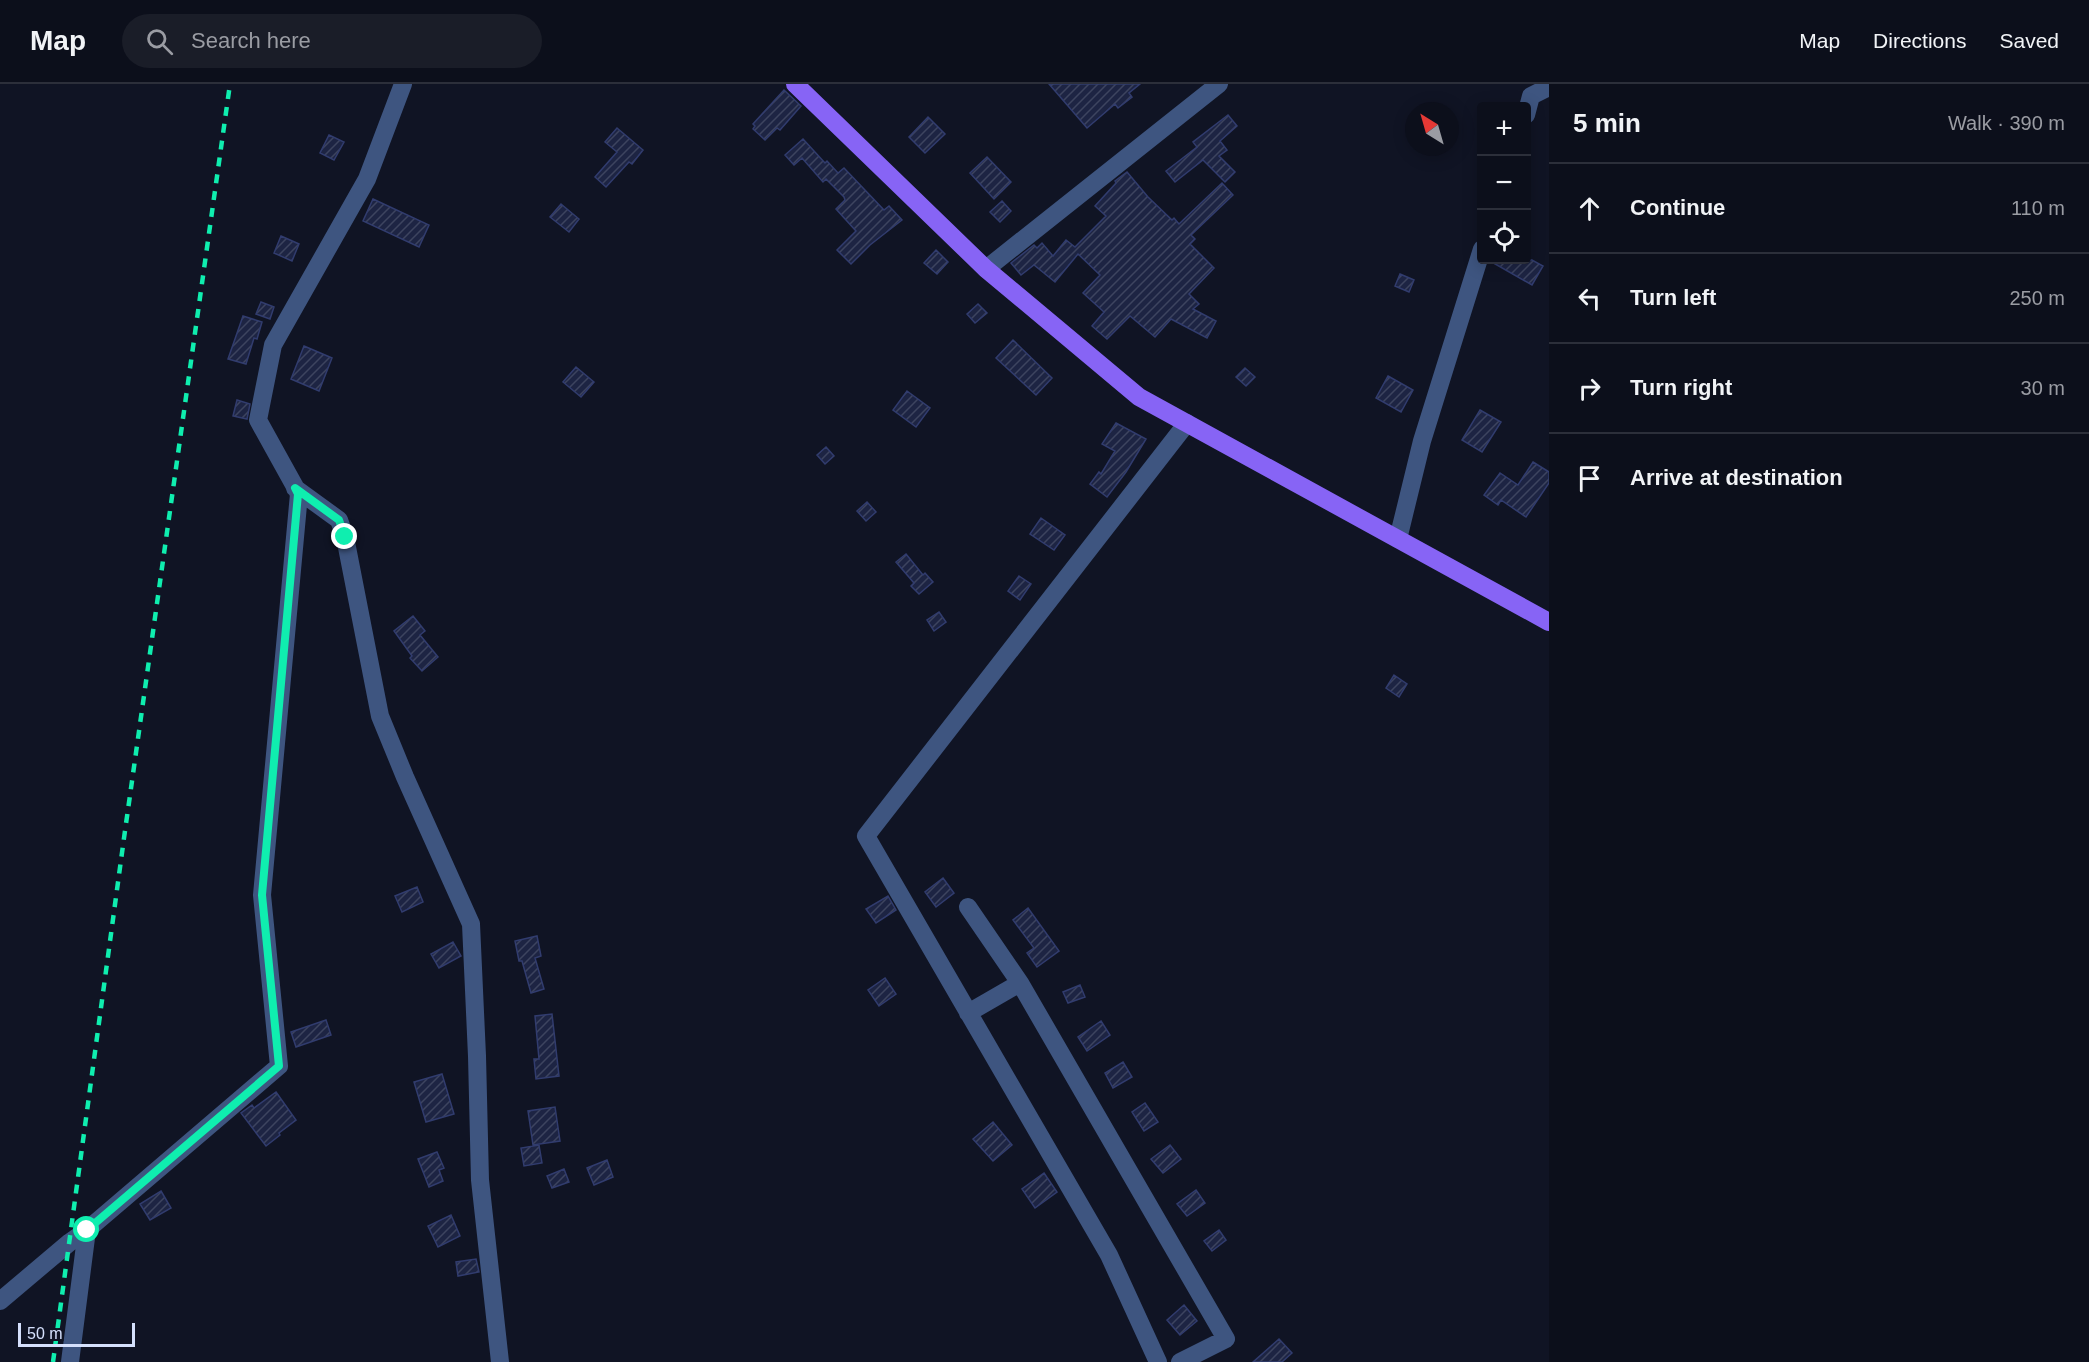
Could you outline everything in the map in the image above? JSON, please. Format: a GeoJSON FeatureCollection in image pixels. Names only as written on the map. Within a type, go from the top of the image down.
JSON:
{"type":"FeatureCollection","features":[{"type":"Feature","properties":{"kind":"main road"},"geometry":{"type":"LineString","coordinates":[[795,84],[986,269],[1139,397],[1549,622]]}},
{"type":"Feature","properties":{"kind":"street"},"geometry":{"type":"LineString","coordinates":[[0,1301],[279,1066],[262,895],[298,494],[258,420],[273,345],[367,179],[403,84]]}},
{"type":"Feature","properties":{"kind":"street"},"geometry":{"type":"LineString","coordinates":[[986,269],[1219,84]]}},
{"type":"Feature","properties":{"kind":"street"},"geometry":{"type":"LineString","coordinates":[[1530,102],[1531,96],[1549,87]]}},
{"type":"Feature","properties":{"kind":"street"},"geometry":{"type":"LineString","coordinates":[[1398,539],[1422,441],[1477,264]]}},
{"type":"Feature","properties":{"kind":"street"},"geometry":{"type":"LineString","coordinates":[[1158,1362],[1108,1255],[866,836],[1187,423]]}},
{"type":"Feature","properties":{"kind":"street"},"geometry":{"type":"LineString","coordinates":[[295,488],[339,520],[345,537],[380,716],[471,924],[480,1180],[500,1362]]}},
{"type":"Feature","properties":{"kind":"street"},"geometry":{"type":"LineString","coordinates":[[968,908],[1020,983],[1226,1339],[1180,1362]]}},
{"type":"Feature","properties":{"kind":"street"},"geometry":{"type":"LineString","coordinates":[[969,1013],[1020,983]]}},
{"type":"Feature","properties":{"kind":"street"},"geometry":{"type":"LineString","coordinates":[[70,1362],[87,1230]]}},
{"type":"Feature","properties":{"kind":"building"},"geometry":{"type":"Polygon","coordinates":[[[1049,84],[1140,84],[1129,93],[1132,97],[1118,108],[1115,104],[1087,128],[1049,84]]]}},
{"type":"Feature","properties":{"kind":"building"},"geometry":{"type":"Polygon","coordinates":[[[784,90],[801,106],[780,130],[777,128],[765,140],[753,129],[755,126],[753,124],[784,90]]]}},
{"type":"Feature","properties":{"kind":"building"},"geometry":{"type":"Polygon","coordinates":[[[1228,115],[1237,126],[1220,141],[1227,150],[1219,156],[1235,172],[1225,182],[1203,160],[1175,182],[1166,171],[1197,147],[1193,142],[1228,115]]]}},
{"type":"Feature","properties":{"kind":"building"},"geometry":{"type":"Polygon","coordinates":[[[928,117],[945,134],[925,153],[909,137],[928,117]]]}},
{"type":"Feature","properties":{"kind":"building"},"geometry":{"type":"Polygon","coordinates":[[[617,128],[643,150],[632,164],[629,162],[606,187],[595,177],[617,152],[605,142],[617,128]]]}},
{"type":"Feature","properties":{"kind":"building"},"geometry":{"type":"Polygon","coordinates":[[[329,135],[344,142],[334,160],[320,153],[329,135]]]}},
{"type":"Feature","properties":{"kind":"building"},"geometry":{"type":"Polygon","coordinates":[[[803,139],[825,163],[827,161],[838,173],[844,168],[884,210],[889,206],[902,220],[870,245],[851,264],[837,250],[856,231],[836,209],[845,200],[844,197],[826,179],[823,182],[802,158],[794,165],[785,155],[803,139]]]}},
{"type":"Feature","properties":{"kind":"building"},"geometry":{"type":"Polygon","coordinates":[[[987,157],[1011,182],[994,199],[970,173],[987,157]]]}},
{"type":"Feature","properties":{"kind":"building"},"geometry":{"type":"Polygon","coordinates":[[[1127,172],[1148,197],[1179,224],[1222,183],[1233,195],[1191,235],[1195,239],[1190,244],[1214,268],[1189,294],[1199,304],[1193,309],[1216,321],[1207,338],[1171,319],[1155,337],[1130,316],[1107,339],[1092,326],[1104,312],[1083,293],[1100,275],[1078,254],[1055,282],[1034,265],[1021,275],[1011,263],[1034,245],[1037,248],[1042,243],[1053,256],[1066,240],[1075,247],[1106,216],[1095,206],[1116,183],[1115,181],[1127,172]]]}},
{"type":"Feature","properties":{"kind":"building"},"geometry":{"type":"Polygon","coordinates":[[[373,199],[429,225],[419,247],[363,221],[373,199]]]}},
{"type":"Feature","properties":{"kind":"building"},"geometry":{"type":"Polygon","coordinates":[[[1002,201],[1011,211],[1000,222],[990,212],[1002,201]]]}},
{"type":"Feature","properties":{"kind":"building"},"geometry":{"type":"Polygon","coordinates":[[[561,204],[579,219],[569,232],[550,217],[561,204]]]}},
{"type":"Feature","properties":{"kind":"building"},"geometry":{"type":"Polygon","coordinates":[[[281,236],[299,244],[292,261],[274,253],[281,236]]]}},
{"type":"Feature","properties":{"kind":"building"},"geometry":{"type":"Polygon","coordinates":[[[936,250],[948,262],[937,274],[924,263],[936,250]]]}},
{"type":"Feature","properties":{"kind":"building"},"geometry":{"type":"Polygon","coordinates":[[[1532,260],[1543,266],[1532,285],[1495,264],[1531,264],[1532,260]]]}},
{"type":"Feature","properties":{"kind":"building"},"geometry":{"type":"Polygon","coordinates":[[[1400,274],[1414,280],[1409,292],[1395,286],[1400,274]]]}},
{"type":"Feature","properties":{"kind":"building"},"geometry":{"type":"Polygon","coordinates":[[[261,302],[274,307],[270,319],[256,314],[261,302]]]}},
{"type":"Feature","properties":{"kind":"building"},"geometry":{"type":"Polygon","coordinates":[[[978,304],[987,313],[975,323],[967,314],[978,304]]]}},
{"type":"Feature","properties":{"kind":"building"},"geometry":{"type":"Polygon","coordinates":[[[243,316],[262,322],[246,364],[228,359],[243,316]]]}},
{"type":"Feature","properties":{"kind":"building"},"geometry":{"type":"Polygon","coordinates":[[[1013,340],[1052,378],[1036,395],[996,358],[1013,340]]]}},
{"type":"Feature","properties":{"kind":"building"},"geometry":{"type":"Polygon","coordinates":[[[304,346],[332,358],[319,391],[291,379],[304,346]]]}},
{"type":"Feature","properties":{"kind":"building"},"geometry":{"type":"Polygon","coordinates":[[[576,367],[594,382],[581,397],[563,382],[576,367]]]}},
{"type":"Feature","properties":{"kind":"building"},"geometry":{"type":"Polygon","coordinates":[[[1245,368],[1255,377],[1246,386],[1236,377],[1245,368]]]}},
{"type":"Feature","properties":{"kind":"building"},"geometry":{"type":"Polygon","coordinates":[[[1388,376],[1413,390],[1401,412],[1376,398],[1388,376]]]}},
{"type":"Feature","properties":{"kind":"building"},"geometry":{"type":"Polygon","coordinates":[[[907,391],[930,408],[916,427],[893,410],[907,391]]]}},
{"type":"Feature","properties":{"kind":"building"},"geometry":{"type":"Polygon","coordinates":[[[237,400],[250,404],[247,419],[233,416],[237,400]]]}},
{"type":"Feature","properties":{"kind":"building"},"geometry":{"type":"Polygon","coordinates":[[[1480,410],[1501,422],[1482,452],[1462,440],[1480,410]]]}},
{"type":"Feature","properties":{"kind":"building"},"geometry":{"type":"Polygon","coordinates":[[[1116,423],[1146,439],[1126,472],[1107,497],[1090,484],[1099,472],[1101,474],[1115,451],[1102,444],[1116,423]]]}},
{"type":"Feature","properties":{"kind":"building"},"geometry":{"type":"Polygon","coordinates":[[[826,447],[834,456],[825,464],[817,455],[826,447]]]}},
{"type":"Feature","properties":{"kind":"building"},"geometry":{"type":"Polygon","coordinates":[[[1533,462],[1549,472],[1549,483],[1526,517],[1501,500],[1498,505],[1484,495],[1500,473],[1518,485],[1533,462]]]}},
{"type":"Feature","properties":{"kind":"building"},"geometry":{"type":"Polygon","coordinates":[[[867,502],[876,512],[866,521],[857,511],[867,502]]]}},
{"type":"Feature","properties":{"kind":"building"},"geometry":{"type":"Polygon","coordinates":[[[1041,518],[1065,535],[1054,550],[1030,534],[1041,518]]]}},
{"type":"Feature","properties":{"kind":"building"},"geometry":{"type":"Polygon","coordinates":[[[906,554],[923,575],[925,573],[933,582],[919,594],[911,586],[914,583],[896,562],[906,554]]]}},
{"type":"Feature","properties":{"kind":"building"},"geometry":{"type":"Polygon","coordinates":[[[1019,576],[1031,584],[1020,600],[1008,591],[1019,576]]]}},
{"type":"Feature","properties":{"kind":"building"},"geometry":{"type":"Polygon","coordinates":[[[939,612],[946,622],[934,631],[927,620],[939,612]]]}},
{"type":"Feature","properties":{"kind":"building"},"geometry":{"type":"Polygon","coordinates":[[[413,616],[425,631],[420,635],[438,657],[422,671],[410,658],[412,656],[394,631],[413,616]]]}},
{"type":"Feature","properties":{"kind":"building"},"geometry":{"type":"Polygon","coordinates":[[[1394,675],[1407,684],[1399,697],[1386,688],[1394,675]]]}},
{"type":"Feature","properties":{"kind":"building"},"geometry":{"type":"Polygon","coordinates":[[[943,878],[954,893],[936,907],[925,892],[943,878]]]}},
{"type":"Feature","properties":{"kind":"building"},"geometry":{"type":"Polygon","coordinates":[[[417,887],[423,902],[402,912],[395,896],[417,887]]]}},
{"type":"Feature","properties":{"kind":"building"},"geometry":{"type":"Polygon","coordinates":[[[888,896],[896,910],[876,923],[866,909],[888,896]]]}},
{"type":"Feature","properties":{"kind":"building"},"geometry":{"type":"Polygon","coordinates":[[[1028,908],[1059,951],[1037,967],[1027,953],[1034,948],[1013,920],[1028,908]]]}},
{"type":"Feature","properties":{"kind":"building"},"geometry":{"type":"Polygon","coordinates":[[[537,936],[541,956],[535,958],[544,989],[531,993],[522,961],[519,961],[515,941],[537,936]]]}},
{"type":"Feature","properties":{"kind":"building"},"geometry":{"type":"Polygon","coordinates":[[[453,942],[461,956],[439,968],[431,954],[453,942]]]}},
{"type":"Feature","properties":{"kind":"building"},"geometry":{"type":"Polygon","coordinates":[[[885,978],[896,994],[879,1006],[868,990],[885,978]]]}},
{"type":"Feature","properties":{"kind":"building"},"geometry":{"type":"Polygon","coordinates":[[[1080,985],[1085,997],[1068,1003],[1063,992],[1080,985]]]}},
{"type":"Feature","properties":{"kind":"building"},"geometry":{"type":"Polygon","coordinates":[[[552,1014],[559,1076],[536,1079],[534,1059],[539,1059],[535,1016],[552,1014]]]}},
{"type":"Feature","properties":{"kind":"building"},"geometry":{"type":"Polygon","coordinates":[[[326,1020],[331,1035],[296,1047],[291,1032],[326,1020]]]}},
{"type":"Feature","properties":{"kind":"building"},"geometry":{"type":"Polygon","coordinates":[[[1101,1021],[1110,1035],[1087,1051],[1078,1037],[1101,1021]]]}},
{"type":"Feature","properties":{"kind":"building"},"geometry":{"type":"Polygon","coordinates":[[[1123,1062],[1132,1077],[1113,1088],[1105,1073],[1123,1062]]]}},
{"type":"Feature","properties":{"kind":"building"},"geometry":{"type":"Polygon","coordinates":[[[442,1074],[454,1114],[426,1122],[414,1082],[442,1074]]]}},
{"type":"Feature","properties":{"kind":"building"},"geometry":{"type":"Polygon","coordinates":[[[276,1092],[296,1120],[266,1146],[241,1113],[252,1105],[254,1108],[276,1092]]]}},
{"type":"Feature","properties":{"kind":"building"},"geometry":{"type":"Polygon","coordinates":[[[1145,1103],[1158,1122],[1144,1131],[1132,1112],[1145,1103]]]}},
{"type":"Feature","properties":{"kind":"building"},"geometry":{"type":"Polygon","coordinates":[[[555,1107],[560,1141],[533,1145],[528,1111],[555,1107]]]}},
{"type":"Feature","properties":{"kind":"building"},"geometry":{"type":"Polygon","coordinates":[[[993,1122],[1012,1145],[993,1161],[973,1139],[993,1122]]]}},
{"type":"Feature","properties":{"kind":"building"},"geometry":{"type":"Polygon","coordinates":[[[539,1145],[542,1163],[524,1166],[521,1148],[539,1145]]]}},
{"type":"Feature","properties":{"kind":"building"},"geometry":{"type":"Polygon","coordinates":[[[1170,1145],[1181,1159],[1163,1173],[1151,1159],[1170,1145]]]}},
{"type":"Feature","properties":{"kind":"building"},"geometry":{"type":"Polygon","coordinates":[[[437,1152],[444,1168],[439,1170],[443,1181],[429,1187],[418,1159],[437,1152]]]}},
{"type":"Feature","properties":{"kind":"building"},"geometry":{"type":"Polygon","coordinates":[[[607,1160],[613,1177],[594,1185],[587,1168],[607,1160]]]}},
{"type":"Feature","properties":{"kind":"building"},"geometry":{"type":"Polygon","coordinates":[[[564,1169],[569,1182],[552,1188],[547,1176],[564,1169]]]}},
{"type":"Feature","properties":{"kind":"building"},"geometry":{"type":"Polygon","coordinates":[[[1044,1173],[1057,1192],[1035,1208],[1022,1189],[1044,1173]]]}},
{"type":"Feature","properties":{"kind":"building"},"geometry":{"type":"Polygon","coordinates":[[[1196,1190],[1205,1203],[1187,1216],[1177,1204],[1196,1190]]]}},
{"type":"Feature","properties":{"kind":"building"},"geometry":{"type":"Polygon","coordinates":[[[161,1191],[171,1208],[150,1220],[140,1204],[161,1191]]]}},
{"type":"Feature","properties":{"kind":"building"},"geometry":{"type":"Polygon","coordinates":[[[451,1215],[460,1236],[438,1247],[428,1226],[451,1215]]]}},
{"type":"Feature","properties":{"kind":"building"},"geometry":{"type":"Polygon","coordinates":[[[1219,1230],[1226,1240],[1212,1251],[1204,1241],[1219,1230]]]}},
{"type":"Feature","properties":{"kind":"building"},"geometry":{"type":"Polygon","coordinates":[[[476,1259],[479,1272],[458,1276],[456,1262],[476,1259]]]}},
{"type":"Feature","properties":{"kind":"building"},"geometry":{"type":"Polygon","coordinates":[[[1184,1305],[1197,1321],[1180,1335],[1167,1320],[1184,1305]]]}},
{"type":"Feature","properties":{"kind":"building"},"geometry":{"type":"Polygon","coordinates":[[[1279,1339],[1292,1353],[1282,1362],[1253,1362],[1279,1339]]]}},
{"type":"Feature","properties":{"kind":"railway"},"geometry":{"type":"LineString","coordinates":[[53,1362],[230,84]]}},
{"type":"Feature","properties":{"kind":"route"},"geometry":{"type":"LineString","coordinates":[[87,1230],[279,1066],[262,895],[290,598],[298,494],[295,488],[339,520],[345,537]]}}]}
